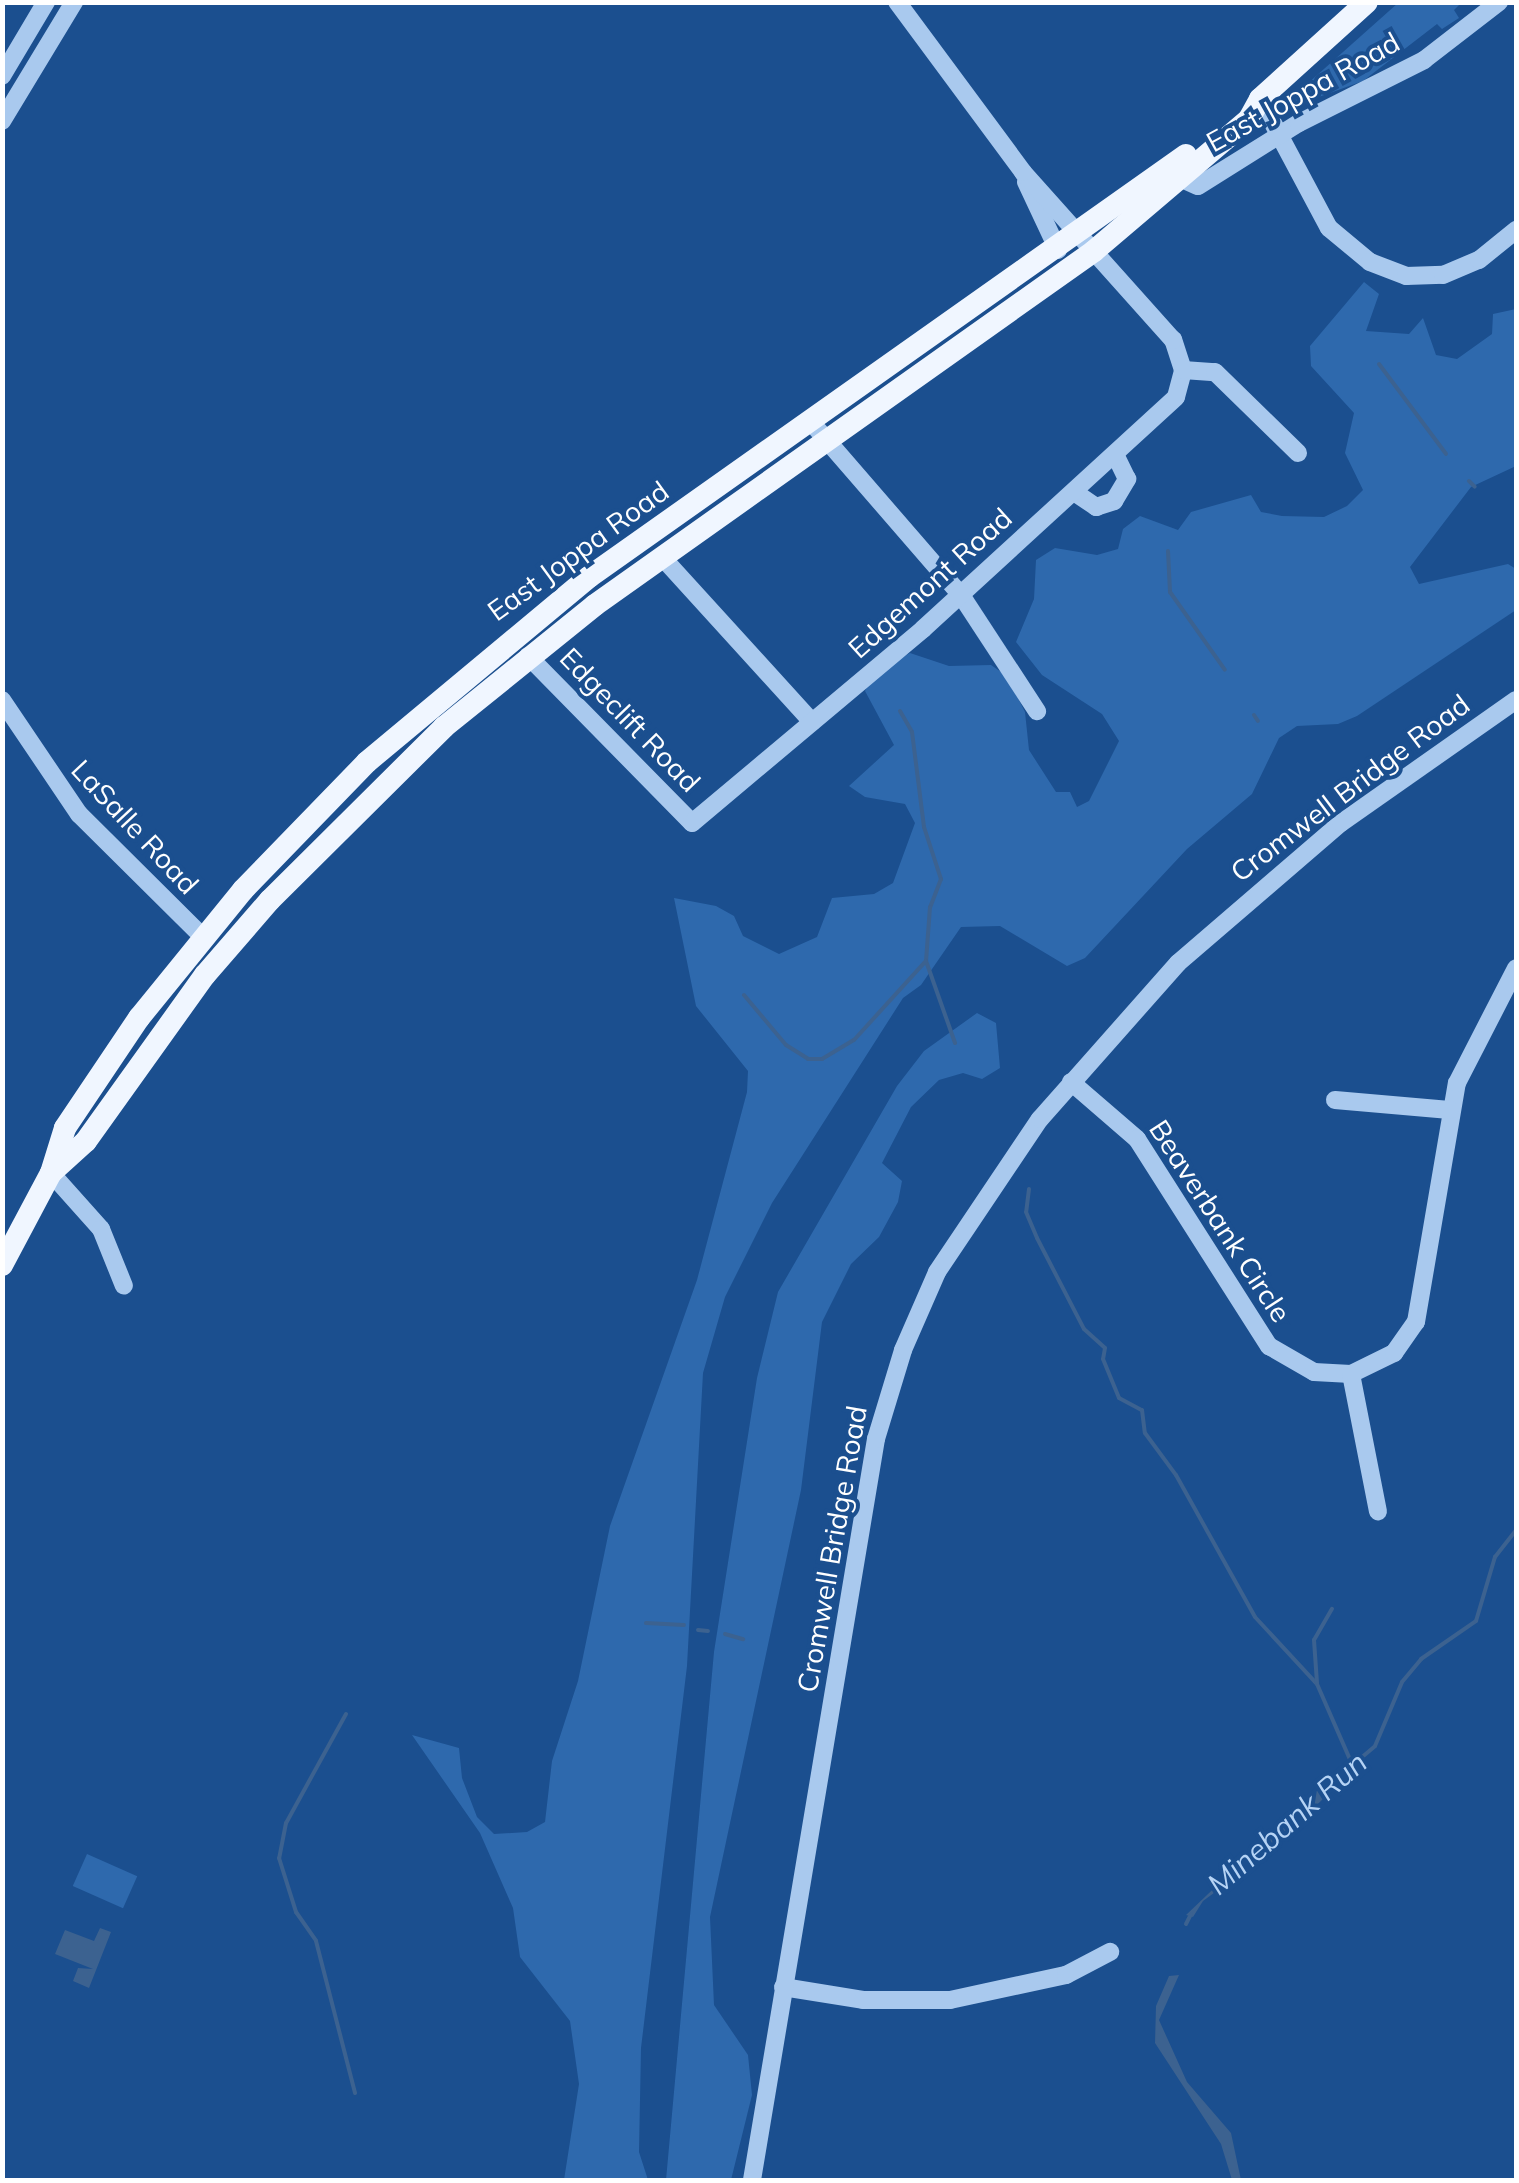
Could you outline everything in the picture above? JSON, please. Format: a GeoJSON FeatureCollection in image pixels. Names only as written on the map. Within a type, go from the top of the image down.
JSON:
{"type":"FeatureCollection","features":[{"type":"Feature","properties":{"kind":"main road","name":"East Joppa Road"},"geometry":{"type":"LineString","coordinates":[[51,1173],[64,1128],[202,936],[310,818],[427,707],[589,576],[1058,250],[1087,242],[1240,108],[1260,99],[1366,2]]}},
{"type":"Feature","properties":{"kind":"main road","name":"East Joppa Road"},"geometry":{"type":"LineString","coordinates":[[2,1264],[9,1235],[51,1173],[86,1141],[221,956],[319,846],[444,727],[528,656],[825,442],[1087,242],[1182,179],[1249,119],[1260,99]]}},
{"type":"Feature","properties":{"kind":"main road"},"geometry":{"type":"LineString","coordinates":[[427,707],[444,727]]}},
{"type":"Feature","properties":{"kind":"main road"},"geometry":{"type":"LineString","coordinates":[[202,936],[221,956]]}},
{"type":"Feature","properties":{"kind":"street"},"geometry":{"type":"LineString","coordinates":[[2,76],[46,2]]}},
{"type":"Feature","properties":{"kind":"street"},"geometry":{"type":"LineString","coordinates":[[2,121],[74,2]]}},
{"type":"Feature","properties":{"kind":"street"},"geometry":{"type":"LineString","coordinates":[[897,2],[1022,172],[1172,340],[1183,370],[1214,372],[1298,453]]}},
{"type":"Feature","properties":{"kind":"street","name":"East Joppa Road"},"geometry":{"type":"LineString","coordinates":[[1182,179],[1198,186],[1283,132],[1424,60],[1499,2]]}},
{"type":"Feature","properties":{"kind":"street"},"geometry":{"type":"LineString","coordinates":[[1260,99],[1283,132],[1334,235],[1381,268],[1418,278],[1443,275],[1480,260],[1516,230]]}},
{"type":"Feature","properties":{"kind":"street"},"geometry":{"type":"LineString","coordinates":[[1022,172],[1058,250]]}},
{"type":"Feature","properties":{"kind":"street","name":"Edgemont Road"},"geometry":{"type":"LineString","coordinates":[[692,823],[961,595],[1169,408],[1183,370]]}},
{"type":"Feature","properties":{"kind":"street"},"geometry":{"type":"LineString","coordinates":[[811,422],[961,595],[1037,711]]}},
{"type":"Feature","properties":{"kind":"street"},"geometry":{"type":"LineString","coordinates":[[1074,492],[1096,507],[1114,501],[1127,479],[1116,456]]}},
{"type":"Feature","properties":{"kind":"street"},"geometry":{"type":"LineString","coordinates":[[662,557],[812,722]]}},
{"type":"Feature","properties":{"kind":"street","name":"Edgeclift Road"},"geometry":{"type":"LineString","coordinates":[[528,656],[692,823]]}},
{"type":"Feature","properties":{"kind":"street","name":"LaSalle Road"},"geometry":{"type":"LineString","coordinates":[[2,700],[79,814],[202,936]]}},
{"type":"Feature","properties":{"kind":"street","name":"Cromwell Bridge Road"},"geometry":{"type":"LineString","coordinates":[[752,2180],[887,1399],[920,1308],[957,1237],[1071,1082],[1154,987],[1264,884],[1516,700]]}},
{"type":"Feature","properties":{"kind":"street"},"geometry":{"type":"LineString","coordinates":[[1378,1512],[1351,1374],[1394,1353],[1416,1322],[1450,1110],[1476,1035],[1516,968]]}},
{"type":"Feature","properties":{"kind":"street","name":"Beaverbank Circle"},"geometry":{"type":"LineString","coordinates":[[1071,1082],[1137,1138],[1269,1346],[1314,1372],[1351,1374]]}},
{"type":"Feature","properties":{"kind":"street"},"geometry":{"type":"LineString","coordinates":[[1336,1100],[1450,1110]]}},
{"type":"Feature","properties":{"kind":"street"},"geometry":{"type":"LineString","coordinates":[[51,1173],[101,1229],[124,1286]]}},
{"type":"Feature","properties":{"kind":"street"},"geometry":{"type":"LineString","coordinates":[[784,1988],[863,2000],[950,2000],[1066,1975],[1110,1952]]}},
{"type":"Feature","properties":{"kind":"shaded area"},"geometry":{"type":"Polygon","coordinates":[[[1398,3],[1461,3],[1454,10],[1459,18],[1442,29],[1437,24],[1363,81],[1294,106],[1297,93],[1398,3]]]}},
{"type":"Feature","properties":{"kind":"shaded area"},"geometry":{"type":"Polygon","coordinates":[[[1364,282],[1379,294],[1366,331],[1409,334],[1423,318],[1436,355],[1457,359],[1492,334],[1493,314],[1516,309],[1516,466],[1471,487],[1410,567],[1419,584],[1508,564],[1516,569],[1516,610],[1357,716],[1338,724],[1297,726],[1279,738],[1252,794],[1187,849],[1085,958],[1067,966],[1000,926],[961,927],[921,985],[903,998],[772,1203],[725,1297],[703,1373],[687,1666],[641,2048],[639,2152],[648,2180],[564,2180],[579,2084],[570,2021],[520,1957],[513,1908],[480,1833],[412,1735],[459,1748],[462,1778],[477,1817],[494,1834],[527,1832],[545,1822],[552,1761],[578,1681],[610,1526],[697,1280],[747,1092],[748,1071],[696,1006],[674,898],[716,906],[734,916],[743,936],[779,954],[817,937],[832,898],[874,894],[893,883],[915,823],[905,804],[865,797],[849,786],[894,745],[865,691],[873,672],[910,653],[949,666],[991,665],[1007,676],[1025,712],[1029,750],[1056,792],[1070,792],[1077,807],[1089,801],[1119,741],[1102,714],[1042,675],[1016,642],[1034,599],[1036,560],[1055,548],[1097,555],[1118,549],[1123,529],[1140,516],[1178,530],[1191,512],[1251,495],[1261,512],[1282,516],[1324,517],[1347,506],[1363,490],[1345,453],[1354,413],[1311,366],[1310,346],[1364,282]]]}},
{"type":"Feature","properties":{"kind":"shaded area"},"geometry":{"type":"Polygon","coordinates":[[[977,1013],[996,1023],[1000,1068],[982,1079],[963,1073],[939,1080],[911,1107],[882,1163],[902,1181],[898,1202],[879,1237],[851,1264],[822,1322],[801,1490],[710,1917],[714,2005],[748,2055],[752,2095],[731,2180],[666,2180],[714,1652],[757,1378],[778,1292],[897,1086],[924,1051],[977,1013]]]}},
{"type":"Feature","properties":{"kind":"shaded area"},"geometry":{"type":"Polygon","coordinates":[[[87,1854],[137,1876],[123,1908],[73,1886],[87,1854]]]}},
{"type":"Feature","properties":{"kind":"water","name":"Minebank Run"},"geometry":{"type":"Polygon","coordinates":[[[1353,1756],[1359,1764],[1259,1860],[1203,1901],[1193,1917],[1186,1915],[1353,1756]]]}},
{"type":"Feature","properties":{"kind":"water"},"geometry":{"type":"Polygon","coordinates":[[[100,1928],[111,1932],[89,1988],[73,1981],[78,1968],[93,1969],[55,1954],[65,1930],[94,1941],[100,1928]]]}},
{"type":"Feature","properties":{"kind":"water"},"geometry":{"type":"Polygon","coordinates":[[[1179,1975],[1159,2020],[1187,2082],[1231,2133],[1241,2180],[1232,2180],[1221,2144],[1155,2043],[1156,2006],[1169,1976],[1179,1975]]]}},
{"type":"Feature","properties":{"kind":"waterway"},"geometry":{"type":"LineString","coordinates":[[1379,364],[1446,454]]}},
{"type":"Feature","properties":{"kind":"waterway"},"geometry":{"type":"LineString","coordinates":[[1469,481],[1475,487]]}},
{"type":"Feature","properties":{"kind":"waterway"},"geometry":{"type":"LineString","coordinates":[[1168,551],[1170,592],[1225,670]]}},
{"type":"Feature","properties":{"kind":"waterway"},"geometry":{"type":"LineString","coordinates":[[900,711],[912,732],[924,827],[941,879],[930,907],[926,961],[955,1043]]}},
{"type":"Feature","properties":{"kind":"waterway"},"geometry":{"type":"LineString","coordinates":[[1254,715],[1258,721]]}},
{"type":"Feature","properties":{"kind":"waterway"},"geometry":{"type":"LineString","coordinates":[[744,995],[786,1045],[808,1059],[822,1059],[854,1040],[926,961]]}},
{"type":"Feature","properties":{"kind":"waterway"},"geometry":{"type":"LineString","coordinates":[[1029,1189],[1026,1212],[1037,1238],[1084,1329],[1105,1348],[1103,1359],[1119,1398],[1142,1410],[1145,1433],[1176,1475],[1255,1617],[1317,1684],[1351,1762]]}},
{"type":"Feature","properties":{"kind":"waterway","name":"Minebank Run"},"geometry":{"type":"LineString","coordinates":[[1355,1763],[1375,1746],[1402,1682],[1421,1659],[1476,1621],[1495,1557],[1516,1530]]}},
{"type":"Feature","properties":{"kind":"waterway"},"geometry":{"type":"LineString","coordinates":[[1317,1683],[1314,1640],[1332,1609]]}},
{"type":"Feature","properties":{"kind":"waterway"},"geometry":{"type":"LineString","coordinates":[[646,1623],[684,1625]]}},
{"type":"Feature","properties":{"kind":"waterway"},"geometry":{"type":"LineString","coordinates":[[698,1630],[708,1631]]}},
{"type":"Feature","properties":{"kind":"waterway"},"geometry":{"type":"LineString","coordinates":[[725,1634],[743,1639]]}},
{"type":"Feature","properties":{"kind":"waterway"},"geometry":{"type":"LineString","coordinates":[[346,1714],[286,1823],[279,1858],[296,1912],[316,1941],[355,2093]]}},
{"type":"Feature","properties":{"kind":"waterway","name":"Minebank Run"},"geometry":{"type":"LineString","coordinates":[[1186,1924],[1191,1914]]}}]}
